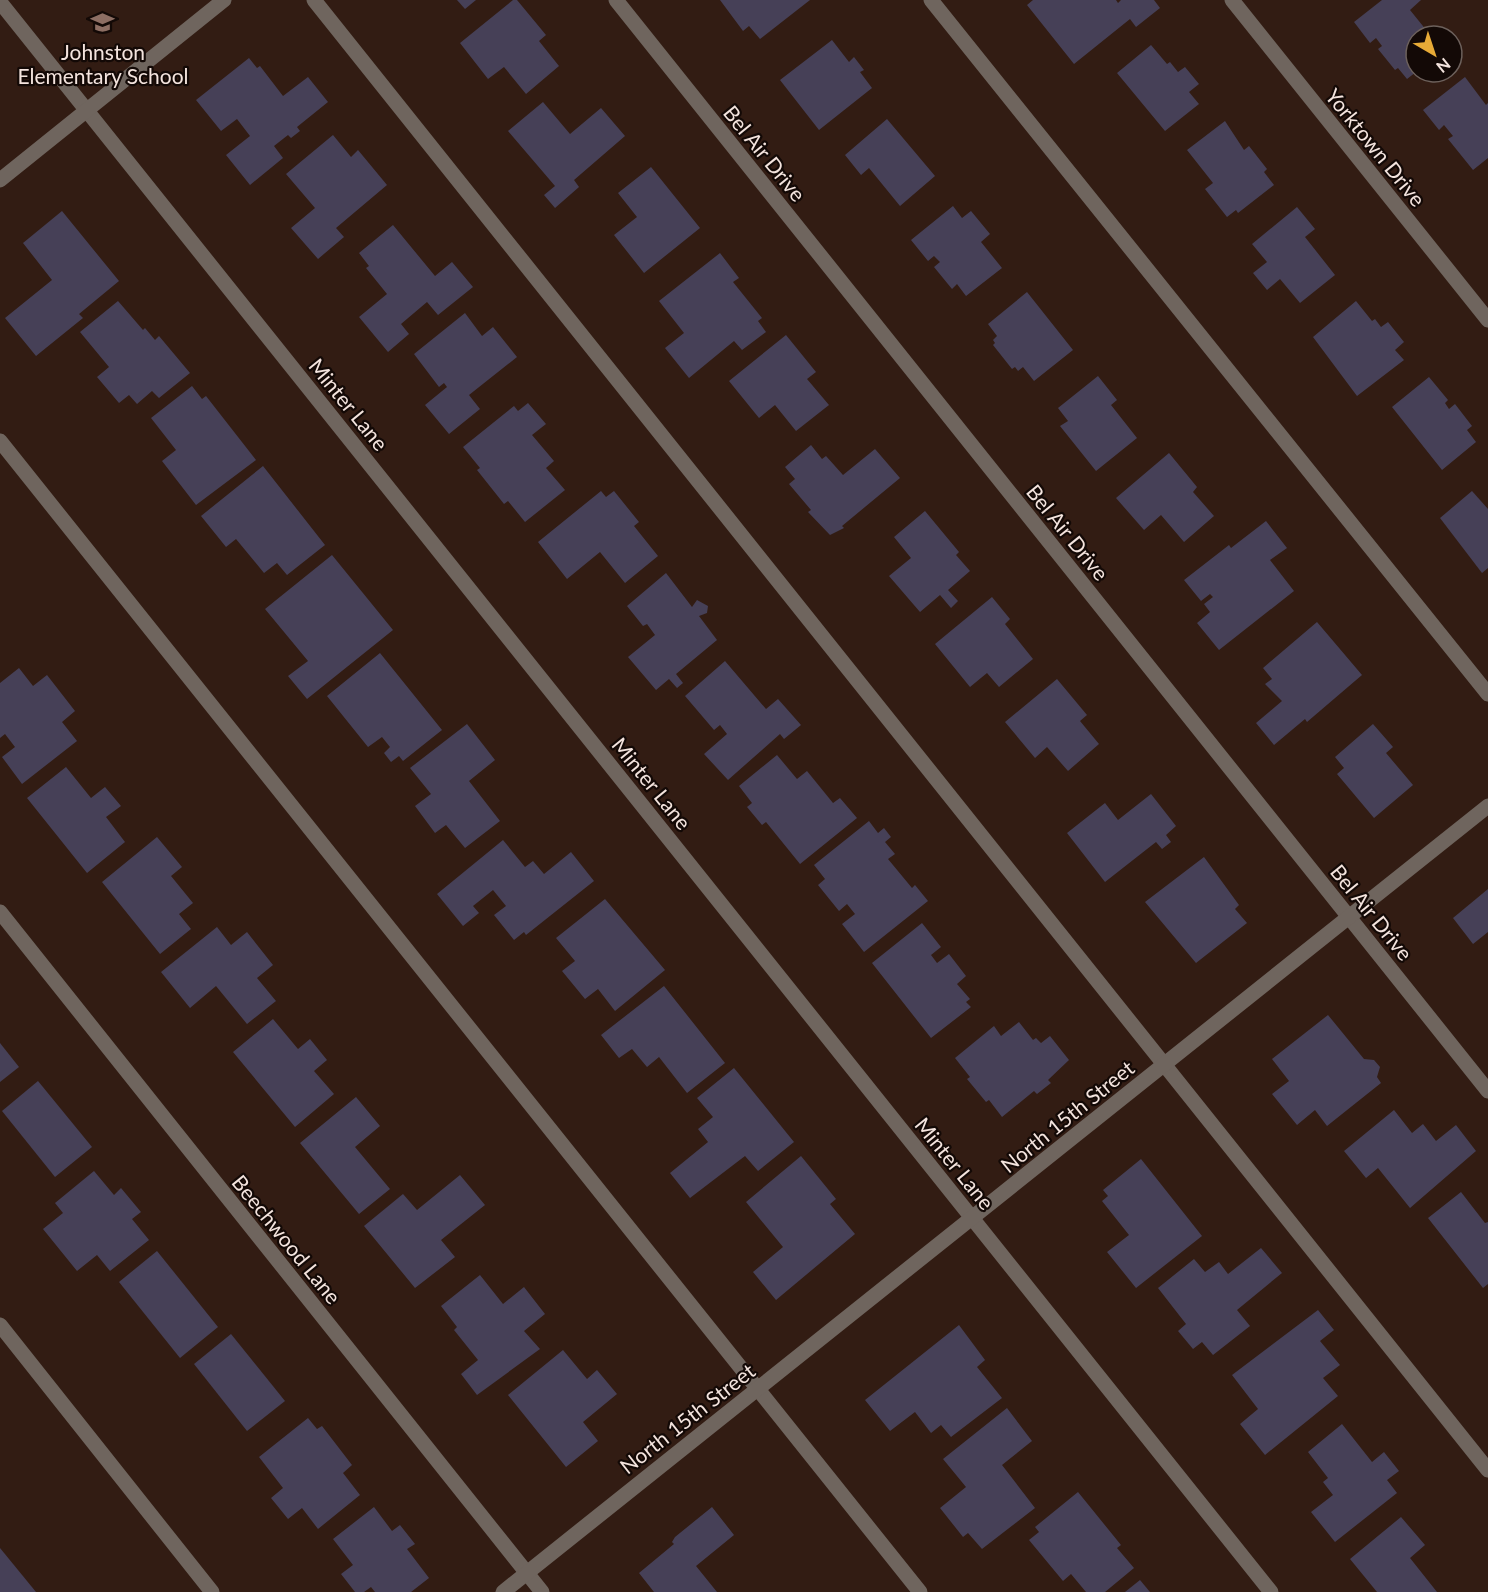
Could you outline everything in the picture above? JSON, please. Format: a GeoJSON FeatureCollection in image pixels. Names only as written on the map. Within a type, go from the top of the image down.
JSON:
{"type":"FeatureCollection","features":[{"type":"Feature","properties":{"kind":"street"},"geometry":{"type":"LineString","coordinates":[[0,180],[224,0]]}},
{"type":"Feature","properties":{"kind":"street"},"geometry":{"type":"LineString","coordinates":[[314,0],[1488,1470]]}},
{"type":"Feature","properties":{"kind":"street","name":"Bel Air Drive"},"geometry":{"type":"LineString","coordinates":[[616,0],[1488,1091]]}},
{"type":"Feature","properties":{"kind":"street"},"geometry":{"type":"LineString","coordinates":[[930,0],[1488,694]]}},
{"type":"Feature","properties":{"kind":"street","name":"Yorktown Drive"},"geometry":{"type":"LineString","coordinates":[[1232,0],[1488,320]]}},
{"type":"Feature","properties":{"kind":"street","name":"Minter Lane"},"geometry":{"type":"LineString","coordinates":[[0,2],[1271,1592]]}},
{"type":"Feature","properties":{"kind":"street"},"geometry":{"type":"LineString","coordinates":[[0,441],[920,1592]]}},
{"type":"Feature","properties":{"kind":"street","name":"North 15th Street"},"geometry":{"type":"LineString","coordinates":[[503,1592],[1488,806]]}},
{"type":"Feature","properties":{"kind":"street","name":"Beechwood Lane"},"geometry":{"type":"LineString","coordinates":[[0,912],[542,1592]]}},
{"type":"Feature","properties":{"kind":"street"},"geometry":{"type":"LineString","coordinates":[[0,1325],[212,1592]]}},
{"type":"Feature","properties":{"kind":"building"},"geometry":{"type":"Polygon","coordinates":[[[457,0],[476,0],[465,9],[457,0]]]}},
{"type":"Feature","properties":{"kind":"building"},"geometry":{"type":"Polygon","coordinates":[[[513,0],[517,0],[546,35],[539,41],[559,66],[526,94],[504,67],[488,79],[460,43],[513,0]]]}},
{"type":"Feature","properties":{"kind":"building"},"geometry":{"type":"Polygon","coordinates":[[[720,0],[810,0],[760,39],[749,26],[743,31],[720,0]]]}},
{"type":"Feature","properties":{"kind":"building"},"geometry":{"type":"Polygon","coordinates":[[[1033,0],[1116,0],[1118,3],[1121,0],[1154,0],[1160,8],[1136,27],[1130,19],[1074,64],[1027,5],[1033,0]]]}},
{"type":"Feature","properties":{"kind":"building"},"geometry":{"type":"Polygon","coordinates":[[[1382,0],[1421,0],[1410,10],[1421,24],[1404,24],[1404,75],[1398,68],[1395,70],[1378,49],[1382,46],[1376,38],[1370,43],[1354,22],[1382,0]]]}},
{"type":"Feature","properties":{"kind":"building"},"geometry":{"type":"Polygon","coordinates":[[[832,40],[849,62],[854,57],[864,70],[860,72],[872,88],[819,130],[780,80],[832,40]]]}},
{"type":"Feature","properties":{"kind":"building"},"geometry":{"type":"Polygon","coordinates":[[[1151,45],[1167,64],[1170,62],[1178,72],[1185,67],[1199,84],[1189,92],[1199,104],[1165,131],[1117,73],[1151,45]]]}},
{"type":"Feature","properties":{"kind":"building"},"geometry":{"type":"Polygon","coordinates":[[[249,58],[257,68],[260,66],[283,96],[308,77],[328,102],[297,127],[300,131],[291,138],[288,135],[274,146],[283,158],[250,185],[226,155],[250,136],[237,119],[221,131],[196,100],[249,58]]]}},
{"type":"Feature","properties":{"kind":"building"},"geometry":{"type":"Polygon","coordinates":[[[1464,78],[1486,105],[1488,103],[1488,158],[1473,170],[1448,139],[1453,136],[1444,125],[1439,130],[1423,110],[1456,84],[1464,84],[1464,78]]]}},
{"type":"Feature","properties":{"kind":"building"},"geometry":{"type":"Polygon","coordinates":[[[543,102],[570,134],[601,108],[625,136],[574,180],[579,187],[555,208],[544,195],[555,186],[508,131],[543,102]]]}},
{"type":"Feature","properties":{"kind":"building"},"geometry":{"type":"Polygon","coordinates":[[[887,119],[935,176],[900,206],[869,168],[861,175],[845,155],[887,119]]]}},
{"type":"Feature","properties":{"kind":"building"},"geometry":{"type":"Polygon","coordinates":[[[1225,121],[1244,150],[1249,146],[1267,169],[1264,172],[1274,185],[1238,213],[1236,210],[1227,217],[1205,189],[1213,183],[1187,150],[1225,121]]]}},
{"type":"Feature","properties":{"kind":"building"},"geometry":{"type":"Polygon","coordinates":[[[333,135],[351,157],[358,150],[387,185],[336,228],[344,237],[318,259],[291,228],[315,208],[286,174],[333,135]]]}},
{"type":"Feature","properties":{"kind":"building"},"geometry":{"type":"Polygon","coordinates":[[[651,167],[700,228],[644,273],[614,235],[637,217],[618,193],[651,167]]]}},
{"type":"Feature","properties":{"kind":"building"},"geometry":{"type":"Polygon","coordinates":[[[953,206],[962,218],[971,211],[990,234],[981,242],[1002,268],[966,296],[957,284],[952,289],[934,267],[940,262],[934,256],[928,261],[911,240],[953,206]]]}},
{"type":"Feature","properties":{"kind":"building"},"geometry":{"type":"Polygon","coordinates":[[[1297,207],[1315,229],[1305,237],[1335,275],[1300,303],[1280,279],[1267,290],[1253,273],[1267,262],[1252,244],[1297,207]]]}},
{"type":"Feature","properties":{"kind":"building"},"geometry":{"type":"Polygon","coordinates":[[[62,211],[119,281],[79,314],[83,318],[36,356],[5,318],[52,280],[23,243],[62,211]]]}},
{"type":"Feature","properties":{"kind":"building"},"geometry":{"type":"Polygon","coordinates":[[[393,225],[435,276],[452,262],[473,287],[438,315],[427,302],[401,324],[409,334],[388,352],[359,317],[387,294],[366,268],[369,266],[359,253],[393,225]]]}},
{"type":"Feature","properties":{"kind":"building"},"geometry":{"type":"Polygon","coordinates":[[[720,253],[739,278],[733,282],[762,318],[758,321],[766,332],[742,350],[734,341],[689,378],[665,348],[684,333],[659,301],[720,253]]]}},
{"type":"Feature","properties":{"kind":"building"},"geometry":{"type":"Polygon","coordinates":[[[1027,292],[1073,350],[1034,381],[1023,367],[1018,371],[1015,367],[1012,369],[993,345],[995,343],[993,340],[997,336],[988,324],[1027,292]]]}},
{"type":"Feature","properties":{"kind":"building"},"geometry":{"type":"Polygon","coordinates":[[[118,301],[143,330],[145,328],[155,340],[159,336],[190,373],[159,398],[152,391],[137,404],[129,395],[119,403],[97,377],[109,367],[80,332],[118,301]]]}},
{"type":"Feature","properties":{"kind":"building"},"geometry":{"type":"Polygon","coordinates":[[[1356,301],[1372,321],[1375,319],[1381,327],[1388,322],[1404,342],[1395,350],[1404,360],[1357,396],[1313,337],[1356,301]]]}},
{"type":"Feature","properties":{"kind":"building"},"geometry":{"type":"Polygon","coordinates":[[[465,313],[482,336],[493,327],[517,357],[469,395],[480,409],[449,434],[425,405],[447,387],[444,383],[439,387],[414,354],[465,313]]]}},
{"type":"Feature","properties":{"kind":"building"},"geometry":{"type":"Polygon","coordinates":[[[786,335],[816,372],[807,379],[829,405],[796,431],[775,405],[759,418],[729,381],[786,335]]]}},
{"type":"Feature","properties":{"kind":"building"},"geometry":{"type":"Polygon","coordinates":[[[1098,376],[1117,400],[1111,405],[1137,438],[1096,471],[1060,426],[1068,421],[1058,408],[1098,376]]]}},
{"type":"Feature","properties":{"kind":"building"},"geometry":{"type":"Polygon","coordinates":[[[1429,377],[1448,400],[1445,403],[1449,409],[1455,404],[1472,426],[1467,430],[1476,442],[1442,470],[1392,407],[1429,377]]]}},
{"type":"Feature","properties":{"kind":"building"},"geometry":{"type":"Polygon","coordinates":[[[192,386],[202,399],[206,396],[256,460],[196,505],[162,461],[176,450],[151,418],[192,386]]]}},
{"type":"Feature","properties":{"kind":"building"},"geometry":{"type":"Polygon","coordinates":[[[528,403],[546,424],[532,435],[554,461],[546,468],[565,490],[525,522],[508,501],[504,504],[477,470],[480,468],[463,447],[514,406],[518,411],[528,403]]]}},
{"type":"Feature","properties":{"kind":"building"},"geometry":{"type":"Polygon","coordinates":[[[811,445],[822,459],[826,456],[843,475],[875,449],[900,478],[842,526],[844,528],[830,535],[808,512],[811,510],[789,484],[795,479],[785,467],[811,445]]]}},
{"type":"Feature","properties":{"kind":"building"},"geometry":{"type":"Polygon","coordinates":[[[1169,453],[1197,487],[1193,492],[1214,516],[1184,542],[1161,515],[1144,530],[1116,498],[1169,453]]]}},
{"type":"Feature","properties":{"kind":"building"},"geometry":{"type":"Polygon","coordinates":[[[263,466],[325,545],[287,575],[277,563],[264,573],[236,539],[226,547],[201,516],[263,466]]]}},
{"type":"Feature","properties":{"kind":"building"},"geometry":{"type":"Polygon","coordinates":[[[601,491],[606,497],[614,491],[639,522],[634,526],[658,556],[625,583],[600,552],[567,579],[538,542],[601,491]]]}},
{"type":"Feature","properties":{"kind":"building"},"geometry":{"type":"Polygon","coordinates":[[[1472,491],[1488,509],[1488,568],[1482,573],[1440,518],[1472,491]]]}},
{"type":"Feature","properties":{"kind":"building"},"geometry":{"type":"Polygon","coordinates":[[[925,511],[959,552],[956,555],[970,571],[948,590],[958,601],[951,608],[940,595],[920,612],[889,576],[911,558],[894,537],[925,511]]]}},
{"type":"Feature","properties":{"kind":"building"},"geometry":{"type":"Polygon","coordinates":[[[1266,521],[1287,548],[1270,560],[1294,591],[1219,650],[1197,623],[1210,612],[1204,604],[1213,597],[1210,594],[1201,601],[1184,580],[1229,545],[1231,548],[1266,521]]]}},
{"type":"Feature","properties":{"kind":"building"},"geometry":{"type":"Polygon","coordinates":[[[332,555],[393,630],[307,699],[288,676],[308,661],[265,609],[332,555]]]}},
{"type":"Feature","properties":{"kind":"building"},"geometry":{"type":"Polygon","coordinates":[[[666,573],[692,607],[697,600],[708,606],[707,613],[699,616],[717,640],[676,674],[683,683],[677,688],[669,679],[656,690],[628,657],[655,635],[647,624],[643,626],[627,606],[666,573]]]}},
{"type":"Feature","properties":{"kind":"building"},"geometry":{"type":"Polygon","coordinates":[[[992,597],[1010,619],[1005,624],[1033,659],[999,687],[987,673],[970,687],[935,644],[992,597]]]}},
{"type":"Feature","properties":{"kind":"building"},"geometry":{"type":"Polygon","coordinates":[[[1317,622],[1362,675],[1307,722],[1305,719],[1274,745],[1256,723],[1282,701],[1265,684],[1272,679],[1263,668],[1317,622]]]}},
{"type":"Feature","properties":{"kind":"building"},"geometry":{"type":"Polygon","coordinates":[[[380,653],[442,730],[403,761],[399,756],[391,762],[384,753],[390,747],[382,737],[368,747],[327,696],[380,653]]]}},
{"type":"Feature","properties":{"kind":"building"},"geometry":{"type":"Polygon","coordinates":[[[725,661],[766,709],[778,699],[801,725],[784,739],[780,734],[728,780],[704,754],[727,734],[720,725],[714,730],[685,696],[725,661]]]}},
{"type":"Feature","properties":{"kind":"building"},"geometry":{"type":"Polygon","coordinates":[[[19,668],[33,686],[47,675],[75,711],[62,722],[77,741],[22,784],[2,757],[15,747],[5,734],[0,738],[0,683],[19,668]]]}},
{"type":"Feature","properties":{"kind":"building"},"geometry":{"type":"Polygon","coordinates":[[[1057,679],[1087,715],[1080,721],[1099,744],[1068,771],[1047,747],[1035,758],[1005,722],[1057,679]]]}},
{"type":"Feature","properties":{"kind":"building"},"geometry":{"type":"Polygon","coordinates":[[[467,724],[495,760],[469,781],[500,821],[465,848],[446,825],[435,833],[415,806],[431,794],[410,768],[467,724]]]}},
{"type":"Feature","properties":{"kind":"building"},"geometry":{"type":"Polygon","coordinates":[[[1373,724],[1393,747],[1386,753],[1413,785],[1374,818],[1337,774],[1344,768],[1335,757],[1373,724]]]}},
{"type":"Feature","properties":{"kind":"building"},"geometry":{"type":"Polygon","coordinates":[[[777,755],[797,779],[807,771],[833,803],[840,798],[857,818],[800,864],[766,822],[762,825],[747,807],[752,803],[739,786],[777,755]]]}},
{"type":"Feature","properties":{"kind":"building"},"geometry":{"type":"Polygon","coordinates":[[[66,767],[91,798],[105,787],[121,806],[106,817],[125,842],[87,873],[27,798],[66,767]]]}},
{"type":"Feature","properties":{"kind":"building"},"geometry":{"type":"Polygon","coordinates":[[[1151,794],[1176,826],[1166,835],[1171,842],[1162,849],[1156,842],[1105,882],[1067,833],[1105,803],[1118,820],[1151,794]]]}},
{"type":"Feature","properties":{"kind":"building"},"geometry":{"type":"Polygon","coordinates":[[[869,821],[878,833],[884,828],[891,837],[885,842],[895,854],[888,859],[912,888],[915,885],[928,901],[864,952],[842,924],[855,914],[847,904],[839,911],[818,885],[825,879],[814,865],[869,821]]]}},
{"type":"Feature","properties":{"kind":"building"},"geometry":{"type":"Polygon","coordinates":[[[157,837],[182,867],[171,876],[193,903],[179,914],[191,929],[160,954],[102,882],[157,837]]]}},
{"type":"Feature","properties":{"kind":"building"},"geometry":{"type":"Polygon","coordinates":[[[503,840],[525,867],[533,861],[544,874],[571,852],[594,881],[526,935],[524,932],[514,940],[494,915],[506,906],[493,890],[473,906],[479,913],[463,926],[437,894],[503,840]]]}},
{"type":"Feature","properties":{"kind":"building"},"geometry":{"type":"Polygon","coordinates":[[[1204,857],[1239,905],[1235,909],[1247,923],[1196,963],[1145,902],[1204,857]]]}},
{"type":"Feature","properties":{"kind":"building"},"geometry":{"type":"Polygon","coordinates":[[[1488,889],[1488,932],[1473,944],[1453,918],[1488,889]]]}},
{"type":"Feature","properties":{"kind":"building"},"geometry":{"type":"Polygon","coordinates":[[[605,899],[665,970],[615,1011],[598,989],[585,999],[562,971],[575,961],[556,938],[605,899]]]}},
{"type":"Feature","properties":{"kind":"building"},"geometry":{"type":"Polygon","coordinates":[[[922,923],[941,947],[931,955],[937,963],[949,954],[966,976],[957,984],[970,999],[966,1002],[971,1007],[931,1038],[872,963],[922,923]]]}},
{"type":"Feature","properties":{"kind":"building"},"geometry":{"type":"Polygon","coordinates":[[[217,927],[231,945],[247,932],[273,965],[257,978],[276,1001],[247,1024],[216,986],[190,1008],[161,972],[217,927]]]}},
{"type":"Feature","properties":{"kind":"building"},"geometry":{"type":"Polygon","coordinates":[[[664,986],[725,1063],[687,1093],[659,1057],[647,1067],[632,1049],[619,1058],[601,1035],[664,986]]]}},
{"type":"Feature","properties":{"kind":"building"},"geometry":{"type":"Polygon","coordinates":[[[1328,1015],[1364,1059],[1374,1060],[1380,1067],[1377,1077],[1381,1083],[1327,1126],[1315,1110],[1297,1125],[1272,1094],[1289,1081],[1272,1059],[1328,1015]]]}},
{"type":"Feature","properties":{"kind":"building"},"geometry":{"type":"Polygon","coordinates":[[[273,1019],[298,1049],[310,1039],[327,1060],[314,1071],[334,1094],[295,1127],[233,1052],[273,1019]]]}},
{"type":"Feature","properties":{"kind":"building"},"geometry":{"type":"Polygon","coordinates":[[[1019,1022],[1033,1040],[1036,1038],[1041,1043],[1050,1036],[1069,1060],[1048,1080],[1051,1083],[1037,1094],[1034,1091],[1002,1117],[989,1100],[986,1102],[967,1079],[970,1077],[955,1058],[994,1026],[1001,1036],[1019,1022]]]}},
{"type":"Feature","properties":{"kind":"building"},"geometry":{"type":"Polygon","coordinates":[[[0,1043],[19,1067],[0,1082],[0,1043]]]}},
{"type":"Feature","properties":{"kind":"building"},"geometry":{"type":"Polygon","coordinates":[[[734,1068],[794,1142],[758,1171],[745,1156],[690,1198],[670,1173],[708,1142],[698,1129],[713,1117],[697,1098],[734,1068]]]}},
{"type":"Feature","properties":{"kind":"building"},"geometry":{"type":"Polygon","coordinates":[[[38,1081],[92,1147],[55,1177],[2,1111],[38,1081]]]}},
{"type":"Feature","properties":{"kind":"building"},"geometry":{"type":"Polygon","coordinates":[[[356,1097],[380,1126],[355,1147],[390,1189],[359,1214],[300,1143],[356,1097]]]}},
{"type":"Feature","properties":{"kind":"building"},"geometry":{"type":"Polygon","coordinates":[[[1394,1110],[1412,1133],[1423,1124],[1436,1141],[1456,1125],[1476,1151],[1410,1208],[1378,1168],[1366,1178],[1344,1151],[1394,1110]]]}},
{"type":"Feature","properties":{"kind":"building"},"geometry":{"type":"Polygon","coordinates":[[[801,1156],[836,1199],[830,1204],[855,1234],[776,1300],[753,1272],[783,1247],[746,1202],[801,1156]]]}},
{"type":"Feature","properties":{"kind":"building"},"geometry":{"type":"Polygon","coordinates":[[[1141,1159],[1202,1236],[1136,1288],[1107,1252],[1129,1235],[1102,1201],[1108,1196],[1103,1190],[1141,1159]]]}},
{"type":"Feature","properties":{"kind":"building"},"geometry":{"type":"Polygon","coordinates":[[[94,1171],[114,1195],[121,1188],[141,1212],[132,1219],[149,1240],[110,1271],[97,1255],[77,1271],[43,1229],[63,1213],[55,1203],[94,1171]]]}},
{"type":"Feature","properties":{"kind":"building"},"geometry":{"type":"Polygon","coordinates":[[[460,1175],[485,1205],[441,1240],[455,1257],[415,1288],[364,1226],[403,1194],[417,1210],[460,1175]]]}},
{"type":"Feature","properties":{"kind":"building"},"geometry":{"type":"Polygon","coordinates":[[[1461,1192],[1485,1223],[1488,1222],[1488,1284],[1483,1288],[1428,1218],[1461,1192]]]}},
{"type":"Feature","properties":{"kind":"building"},"geometry":{"type":"Polygon","coordinates":[[[1261,1248],[1282,1273],[1237,1310],[1250,1326],[1213,1355],[1202,1342],[1193,1349],[1178,1331],[1186,1324],[1158,1288],[1194,1259],[1205,1272],[1219,1262],[1228,1274],[1261,1248]]]}},
{"type":"Feature","properties":{"kind":"building"},"geometry":{"type":"Polygon","coordinates":[[[157,1251],[218,1327],[180,1358],[119,1282],[157,1251]]]}},
{"type":"Feature","properties":{"kind":"building"},"geometry":{"type":"Polygon","coordinates":[[[480,1275],[503,1304],[524,1287],[545,1314],[524,1331],[540,1349],[477,1395],[461,1374],[478,1360],[454,1330],[457,1327],[441,1306],[480,1275]]]}},
{"type":"Feature","properties":{"kind":"building"},"geometry":{"type":"Polygon","coordinates":[[[1318,1310],[1334,1330],[1320,1341],[1340,1365],[1323,1378],[1338,1396],[1265,1455],[1240,1424],[1258,1409],[1232,1375],[1318,1310]]]}},
{"type":"Feature","properties":{"kind":"building"},"geometry":{"type":"Polygon","coordinates":[[[959,1325],[985,1360],[977,1367],[1002,1398],[951,1437],[941,1425],[931,1433],[915,1412],[890,1431],[865,1400],[959,1325]]]}},
{"type":"Feature","properties":{"kind":"building"},"geometry":{"type":"Polygon","coordinates":[[[231,1334],[285,1401],[247,1431],[194,1364],[231,1334]]]}},
{"type":"Feature","properties":{"kind":"building"},"geometry":{"type":"Polygon","coordinates":[[[563,1350],[587,1379],[597,1370],[617,1394],[583,1422],[598,1441],[566,1467],[508,1395],[563,1350]]]}},
{"type":"Feature","properties":{"kind":"building"},"geometry":{"type":"Polygon","coordinates":[[[1007,1408],[1032,1441],[1002,1465],[1035,1508],[982,1549],[968,1533],[963,1537],[940,1508],[966,1487],[943,1459],[1007,1408]]]}},
{"type":"Feature","properties":{"kind":"building"},"geometry":{"type":"Polygon","coordinates":[[[308,1418],[317,1429],[322,1426],[352,1465],[343,1473],[360,1495],[318,1529],[302,1508],[288,1519],[271,1498],[283,1488],[259,1457],[308,1418]]]}},
{"type":"Feature","properties":{"kind":"building"},"geometry":{"type":"Polygon","coordinates":[[[1342,1424],[1372,1462],[1384,1452],[1399,1471],[1387,1480],[1397,1493],[1335,1542],[1311,1512],[1333,1495],[1323,1482],[1328,1478],[1308,1452],[1342,1424]]]}},
{"type":"Feature","properties":{"kind":"building"},"geometry":{"type":"Polygon","coordinates":[[[1078,1492],[1121,1545],[1117,1548],[1134,1568],[1105,1592],[1086,1592],[1071,1574],[1063,1581],[1029,1540],[1039,1532],[1035,1527],[1078,1492]]]}},
{"type":"Feature","properties":{"kind":"building"},"geometry":{"type":"Polygon","coordinates":[[[374,1507],[392,1531],[400,1525],[415,1544],[407,1549],[429,1578],[411,1592],[375,1592],[371,1587],[364,1592],[355,1592],[341,1574],[353,1565],[333,1539],[374,1507]]]}},
{"type":"Feature","properties":{"kind":"building"},"geometry":{"type":"Polygon","coordinates":[[[712,1507],[734,1535],[696,1566],[717,1592],[654,1592],[639,1573],[674,1544],[672,1542],[675,1537],[712,1507]]]}},
{"type":"Feature","properties":{"kind":"building"},"geometry":{"type":"Polygon","coordinates":[[[1401,1517],[1425,1545],[1410,1558],[1437,1592],[1377,1592],[1350,1559],[1401,1517]]]}},
{"type":"Feature","properties":{"kind":"building"},"geometry":{"type":"Polygon","coordinates":[[[0,1548],[36,1592],[0,1592],[0,1548]]]}},
{"type":"Feature","properties":{"kind":"building"},"geometry":{"type":"Polygon","coordinates":[[[1140,1580],[1150,1592],[1125,1592],[1140,1580]]]}},
{"type":"Feature","properties":{"kind":"place","name":"Johnston Elementary School"},"geometry":{"type":"Point","coordinates":[103,23]}}]}
